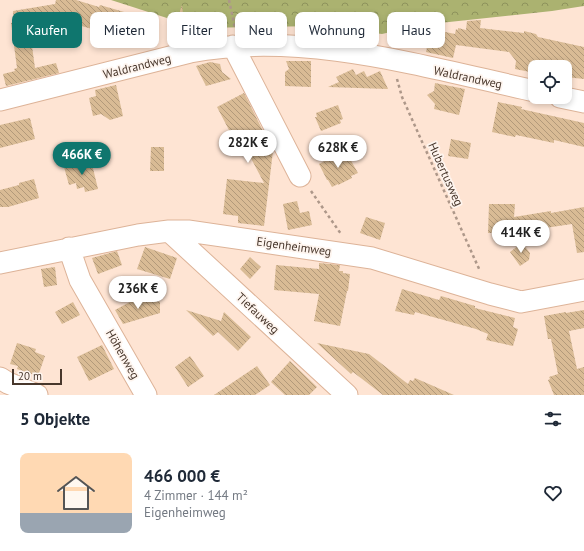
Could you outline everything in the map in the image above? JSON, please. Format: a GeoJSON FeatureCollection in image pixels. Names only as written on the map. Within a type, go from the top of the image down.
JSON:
{"type":"FeatureCollection","features":[{"type":"Feature","properties":{"kind":"street","name":"Waldrandweg"},"geometry":{"type":"LineString","coordinates":[[0,100],[190,52],[235,46]]}},
{"type":"Feature","properties":{"kind":"street","name":"Waldrandweg"},"geometry":{"type":"LineString","coordinates":[[287,47],[311,47],[390,60],[528,90]]}},
{"type":"Feature","properties":{"kind":"street"},"geometry":{"type":"LineString","coordinates":[[236,48],[300,176]]}},
{"type":"Feature","properties":{"kind":"street"},"geometry":{"type":"LineString","coordinates":[[572,100],[584,102]]}},
{"type":"Feature","properties":{"kind":"street","name":"Eigenheimweg"},"geometry":{"type":"LineString","coordinates":[[0,263],[138,234],[169,231],[188,232],[372,258],[521,302],[584,290]]}},
{"type":"Feature","properties":{"kind":"street","name":"Tiefauweg"},"geometry":{"type":"LineString","coordinates":[[169,231],[347,395]]}},
{"type":"Feature","properties":{"kind":"street","name":"Höhenweg"},"geometry":{"type":"LineString","coordinates":[[69,248],[80,280],[146,395]]}},
{"type":"Feature","properties":{"kind":"street"},"geometry":{"type":"LineString","coordinates":[[0,378],[37,395]]}},
{"type":"Feature","properties":{"kind":"path"},"geometry":{"type":"LineString","coordinates":[[230,0],[233,15],[235,46]]}},
{"type":"Feature","properties":{"kind":"path","name":"Hubertusweg"},"geometry":{"type":"LineString","coordinates":[[390,60],[402,97],[490,294]]}},
{"type":"Feature","properties":{"kind":"path"},"geometry":{"type":"LineString","coordinates":[[300,176],[355,255]]}},
{"type":"Feature","properties":{"kind":"green space"},"geometry":{"type":"Polygon","coordinates":[[[111,0],[584,0],[584,6],[552,11],[445,22],[445,12],[387,12],[387,33],[382,34],[379,34],[379,12],[295,12],[295,26],[287,27],[287,12],[235,12],[235,27],[227,28],[227,12],[167,12],[167,18],[159,15],[159,12],[148,12],[111,0]]]}},
{"type":"Feature","properties":{"kind":"building"},"geometry":{"type":"Polygon","coordinates":[[[56,0],[76,0],[99,7],[100,5],[124,12],[90,12],[90,28],[82,26],[82,12],[13,12],[55,4],[56,0]]]}},
{"type":"Feature","properties":{"kind":"building"},"geometry":{"type":"Polygon","coordinates":[[[182,5],[183,12],[180,12],[182,5]]]}},
{"type":"Feature","properties":{"kind":"building"},"geometry":{"type":"Polygon","coordinates":[[[481,20],[480,28],[524,33],[524,31],[536,34],[538,37],[584,47],[584,79],[572,78],[572,60],[528,60],[528,72],[515,69],[516,61],[509,52],[456,45],[453,58],[426,52],[427,48],[445,48],[445,32],[455,34],[456,29],[458,30],[458,28],[466,30],[467,21],[481,20]]]}},
{"type":"Feature","properties":{"kind":"building"},"geometry":{"type":"Polygon","coordinates":[[[14,48],[32,48],[35,68],[56,63],[59,73],[6,86],[3,74],[15,71],[14,69],[17,68],[14,48]]]}},
{"type":"Feature","properties":{"kind":"building"},"geometry":{"type":"Polygon","coordinates":[[[286,61],[311,61],[311,87],[285,86],[285,72],[289,69],[286,61]]]}},
{"type":"Feature","properties":{"kind":"building"},"geometry":{"type":"Polygon","coordinates":[[[210,62],[220,64],[222,72],[231,79],[206,86],[196,66],[210,62]]]}},
{"type":"Feature","properties":{"kind":"building"},"geometry":{"type":"Polygon","coordinates":[[[353,69],[356,75],[364,71],[367,77],[380,71],[388,89],[328,87],[339,82],[336,77],[353,69]]]}},
{"type":"Feature","properties":{"kind":"building"},"geometry":{"type":"Polygon","coordinates":[[[435,83],[465,89],[459,115],[434,109],[435,104],[427,95],[434,91],[435,83]]]}},
{"type":"Feature","properties":{"kind":"building"},"geometry":{"type":"Polygon","coordinates":[[[116,85],[123,116],[110,120],[101,114],[93,116],[89,98],[96,96],[95,90],[116,85]]]}},
{"type":"Feature","properties":{"kind":"building"},"geometry":{"type":"Polygon","coordinates":[[[244,93],[273,151],[264,226],[238,223],[238,216],[223,214],[227,179],[264,183],[236,130],[230,132],[217,107],[244,93]]]}},
{"type":"Feature","properties":{"kind":"building"},"geometry":{"type":"Polygon","coordinates":[[[498,102],[522,107],[521,109],[584,123],[584,147],[554,140],[554,143],[516,135],[515,137],[492,132],[498,102]]]}},
{"type":"Feature","properties":{"kind":"building"},"geometry":{"type":"Polygon","coordinates":[[[338,105],[343,119],[340,120],[341,123],[321,131],[315,117],[317,117],[316,113],[338,105]]]}},
{"type":"Feature","properties":{"kind":"building"},"geometry":{"type":"Polygon","coordinates":[[[30,118],[35,139],[0,148],[0,125],[30,118]]]}},
{"type":"Feature","properties":{"kind":"building"},"geometry":{"type":"Polygon","coordinates":[[[451,139],[471,143],[468,159],[448,156],[451,139]]]}},
{"type":"Feature","properties":{"kind":"building"},"geometry":{"type":"Polygon","coordinates":[[[151,147],[164,147],[164,171],[150,171],[151,147]]]}},
{"type":"Feature","properties":{"kind":"building"},"geometry":{"type":"Polygon","coordinates":[[[345,150],[358,173],[351,176],[352,178],[332,187],[319,164],[345,150]]]}},
{"type":"Feature","properties":{"kind":"building"},"geometry":{"type":"Polygon","coordinates":[[[91,160],[98,189],[85,192],[84,187],[77,189],[76,183],[69,185],[64,167],[91,160]]]}},
{"type":"Feature","properties":{"kind":"building"},"geometry":{"type":"Polygon","coordinates":[[[34,179],[39,198],[8,207],[0,207],[0,190],[34,179]]]}},
{"type":"Feature","properties":{"kind":"building"},"geometry":{"type":"Polygon","coordinates":[[[297,201],[300,213],[309,211],[312,225],[288,230],[283,204],[297,201]]]}},
{"type":"Feature","properties":{"kind":"building"},"geometry":{"type":"Polygon","coordinates":[[[489,204],[515,204],[514,217],[551,211],[551,213],[584,207],[584,252],[577,253],[572,224],[511,233],[488,233],[489,204]]]}},
{"type":"Feature","properties":{"kind":"building"},"geometry":{"type":"Polygon","coordinates":[[[366,217],[385,223],[380,240],[360,233],[366,217]]]}},
{"type":"Feature","properties":{"kind":"building"},"geometry":{"type":"Polygon","coordinates":[[[522,243],[530,253],[529,260],[520,266],[510,252],[522,243]]]}},
{"type":"Feature","properties":{"kind":"building"},"geometry":{"type":"Polygon","coordinates":[[[145,247],[177,258],[170,279],[137,269],[145,247]]]}},
{"type":"Feature","properties":{"kind":"building"},"geometry":{"type":"Polygon","coordinates":[[[117,251],[122,265],[98,274],[92,258],[117,251]]]}},
{"type":"Feature","properties":{"kind":"building"},"geometry":{"type":"Polygon","coordinates":[[[250,257],[261,267],[250,279],[240,269],[250,257]]]}},
{"type":"Feature","properties":{"kind":"building"},"geometry":{"type":"Polygon","coordinates":[[[319,263],[340,265],[339,271],[350,274],[348,291],[340,326],[314,321],[319,294],[274,290],[276,265],[319,269],[319,263]]]}},
{"type":"Feature","properties":{"kind":"building"},"geometry":{"type":"Polygon","coordinates":[[[55,267],[57,285],[44,287],[41,269],[55,267]]]}},
{"type":"Feature","properties":{"kind":"building"},"geometry":{"type":"Polygon","coordinates":[[[402,289],[439,300],[441,296],[475,306],[475,308],[515,318],[513,327],[518,329],[513,346],[486,340],[488,334],[476,329],[415,312],[414,315],[395,311],[402,289]]]}},
{"type":"Feature","properties":{"kind":"building"},"geometry":{"type":"Polygon","coordinates":[[[141,296],[160,302],[160,313],[123,324],[115,310],[141,296]]]}},
{"type":"Feature","properties":{"kind":"building"},"geometry":{"type":"Polygon","coordinates":[[[73,302],[80,315],[62,324],[55,312],[73,302]]]}},
{"type":"Feature","properties":{"kind":"building"},"geometry":{"type":"Polygon","coordinates":[[[186,310],[221,321],[224,312],[251,337],[238,351],[218,332],[213,336],[186,310]]]}},
{"type":"Feature","properties":{"kind":"building"},"geometry":{"type":"Polygon","coordinates":[[[584,310],[584,328],[569,331],[577,369],[584,367],[584,395],[554,395],[548,380],[550,379],[549,377],[558,374],[551,339],[548,339],[544,316],[584,310]]]}},
{"type":"Feature","properties":{"kind":"building"},"geometry":{"type":"Polygon","coordinates":[[[17,343],[36,349],[35,352],[45,356],[38,376],[17,369],[18,366],[10,364],[17,343]]]}},
{"type":"Feature","properties":{"kind":"building"},"geometry":{"type":"Polygon","coordinates":[[[317,343],[369,354],[408,384],[410,380],[413,381],[415,378],[454,395],[383,395],[353,372],[351,374],[317,343]]]}},
{"type":"Feature","properties":{"kind":"building"},"geometry":{"type":"Polygon","coordinates":[[[102,345],[114,369],[89,381],[77,357],[102,345]]]}},
{"type":"Feature","properties":{"kind":"building"},"geometry":{"type":"Polygon","coordinates":[[[190,356],[204,376],[188,387],[175,367],[190,356]]]}},
{"type":"Feature","properties":{"kind":"building"},"geometry":{"type":"Polygon","coordinates":[[[290,361],[317,387],[309,395],[285,395],[271,382],[290,361]]]}},
{"type":"Feature","properties":{"kind":"building"},"geometry":{"type":"Polygon","coordinates":[[[257,366],[270,385],[255,395],[214,395],[257,366]]]}}]}
